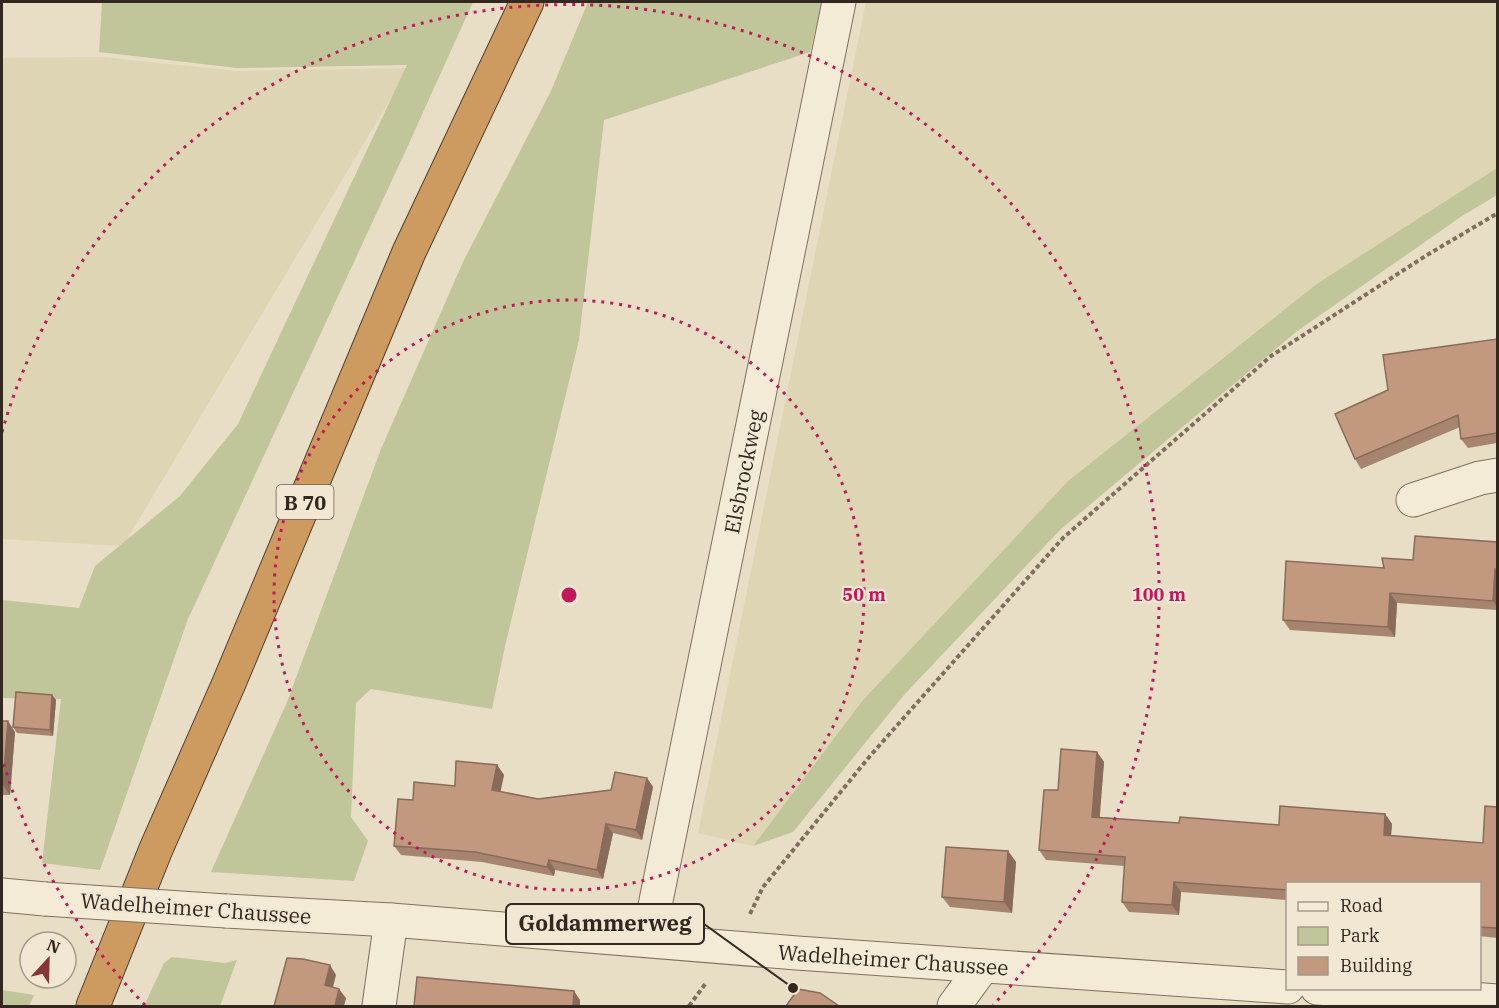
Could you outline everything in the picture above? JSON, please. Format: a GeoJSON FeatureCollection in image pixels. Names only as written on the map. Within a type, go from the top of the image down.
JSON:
{"type":"FeatureCollection","features":[{"type":"Feature","properties":{"kind":"highway","name":"B 70"},"geometry":{"type":"LineString","coordinates":[[93,1006],[156,849],[229,683],[410,252],[527,2]]}},
{"type":"Feature","properties":{"kind":"street","name":"Elsbrockweg"},"geometry":{"type":"LineString","coordinates":[[648,940],[839,2]]}},
{"type":"Feature","properties":{"kind":"street"},"geometry":{"type":"LineString","coordinates":[[1413,500],[1480,478],[1497,476]]}},
{"type":"Feature","properties":{"kind":"street","name":"Wadelheimer Chaussee"},"geometry":{"type":"LineString","coordinates":[[2,895],[391,920],[1286,987]]}},
{"type":"Feature","properties":{"kind":"street"},"geometry":{"type":"LineString","coordinates":[[379,1006],[391,920]]}},
{"type":"Feature","properties":{"kind":"street"},"geometry":{"type":"LineString","coordinates":[[954,1006],[983,966]]}},
{"type":"Feature","properties":{"kind":"street"},"geometry":{"type":"LineString","coordinates":[[1345,990],[1497,1001]]}},
{"type":"Feature","properties":{"kind":"path"},"geometry":{"type":"LineString","coordinates":[[733,947],[763,887],[870,756],[1063,538],[1271,356],[1427,255],[1497,213]]}},
{"type":"Feature","properties":{"kind":"shaded area"},"geometry":{"type":"Polygon","coordinates":[[[866,2],[1497,2],[1497,168],[1318,283],[1068,481],[863,700],[753,846],[698,833],[866,2]]]}},
{"type":"Feature","properties":{"kind":"shaded area"},"geometry":{"type":"Polygon","coordinates":[[[102,57],[237,71],[409,68],[123,546],[2,539],[2,58],[102,57]]]}},
{"type":"Feature","properties":{"kind":"green space"},"geometry":{"type":"Polygon","coordinates":[[[102,2],[473,2],[188,619],[100,870],[42,863],[61,699],[2,698],[2,600],[79,608],[95,566],[180,496],[238,424],[407,65],[237,68],[99,52],[102,2]]]}},
{"type":"Feature","properties":{"kind":"green space"},"geometry":{"type":"Polygon","coordinates":[[[588,2],[822,2],[810,52],[604,120],[579,340],[505,646],[492,709],[371,689],[356,703],[351,817],[368,841],[354,881],[211,872],[287,702],[381,449],[463,262],[551,91],[588,2]]]}},
{"type":"Feature","properties":{"kind":"green space"},"geometry":{"type":"Polygon","coordinates":[[[1497,168],[1497,195],[1462,216],[1296,332],[1061,529],[904,695],[793,832],[753,846],[863,700],[1068,481],[1318,283],[1497,168]]]}},
{"type":"Feature","properties":{"kind":"green space"},"geometry":{"type":"Polygon","coordinates":[[[172,957],[225,963],[237,960],[220,1006],[144,1006],[164,963],[172,957]]]}},
{"type":"Feature","properties":{"kind":"green space"},"geometry":{"type":"Polygon","coordinates":[[[2,990],[34,995],[29,1006],[2,1006],[2,990]]]}},
{"type":"Feature","properties":{"kind":"building"},"geometry":{"type":"Polygon","coordinates":[[[1497,339],[1497,433],[1461,439],[1458,415],[1355,459],[1335,414],[1388,390],[1383,355],[1497,339]]]}},
{"type":"Feature","properties":{"kind":"building"},"geometry":{"type":"Polygon","coordinates":[[[1415,536],[1497,542],[1497,570],[1495,569],[1493,601],[1390,593],[1388,627],[1283,620],[1286,561],[1384,568],[1382,558],[1413,560],[1415,536]]]}},
{"type":"Feature","properties":{"kind":"building"},"geometry":{"type":"Polygon","coordinates":[[[16,692],[52,695],[50,730],[13,727],[16,692]]]}},
{"type":"Feature","properties":{"kind":"building"},"geometry":{"type":"Polygon","coordinates":[[[2,721],[8,721],[3,785],[2,785],[2,721]]]}},
{"type":"Feature","properties":{"kind":"building"},"geometry":{"type":"Polygon","coordinates":[[[1061,749],[1097,752],[1092,817],[1179,823],[1180,817],[1279,825],[1280,806],[1385,814],[1384,835],[1483,843],[1485,806],[1497,807],[1497,928],[1481,927],[1481,882],[1286,882],[1286,890],[1174,882],[1172,905],[1122,902],[1125,857],[1039,850],[1044,790],[1058,790],[1061,749]]]}},
{"type":"Feature","properties":{"kind":"building"},"geometry":{"type":"Polygon","coordinates":[[[456,761],[497,765],[492,790],[538,799],[611,790],[615,772],[647,778],[636,830],[606,824],[597,870],[549,860],[547,867],[475,852],[394,846],[398,799],[413,800],[414,782],[455,786],[456,761]]]}},
{"type":"Feature","properties":{"kind":"building"},"geometry":{"type":"Polygon","coordinates":[[[946,847],[1008,851],[1004,902],[942,897],[946,847]]]}},
{"type":"Feature","properties":{"kind":"building"},"geometry":{"type":"Polygon","coordinates":[[[287,958],[330,965],[325,985],[339,989],[335,1006],[274,1006],[287,958]]]}},
{"type":"Feature","properties":{"kind":"building"},"geometry":{"type":"Polygon","coordinates":[[[417,977],[574,991],[573,1006],[414,1006],[417,977]]]}},
{"type":"Feature","properties":{"kind":"building"},"geometry":{"type":"Polygon","coordinates":[[[798,989],[820,993],[839,1006],[786,1006],[798,989]]]}},
{"type":"Feature","properties":{"kind":"place","name":"Goldammerweg"},"geometry":{"type":"Point","coordinates":[793,988]}}]}
